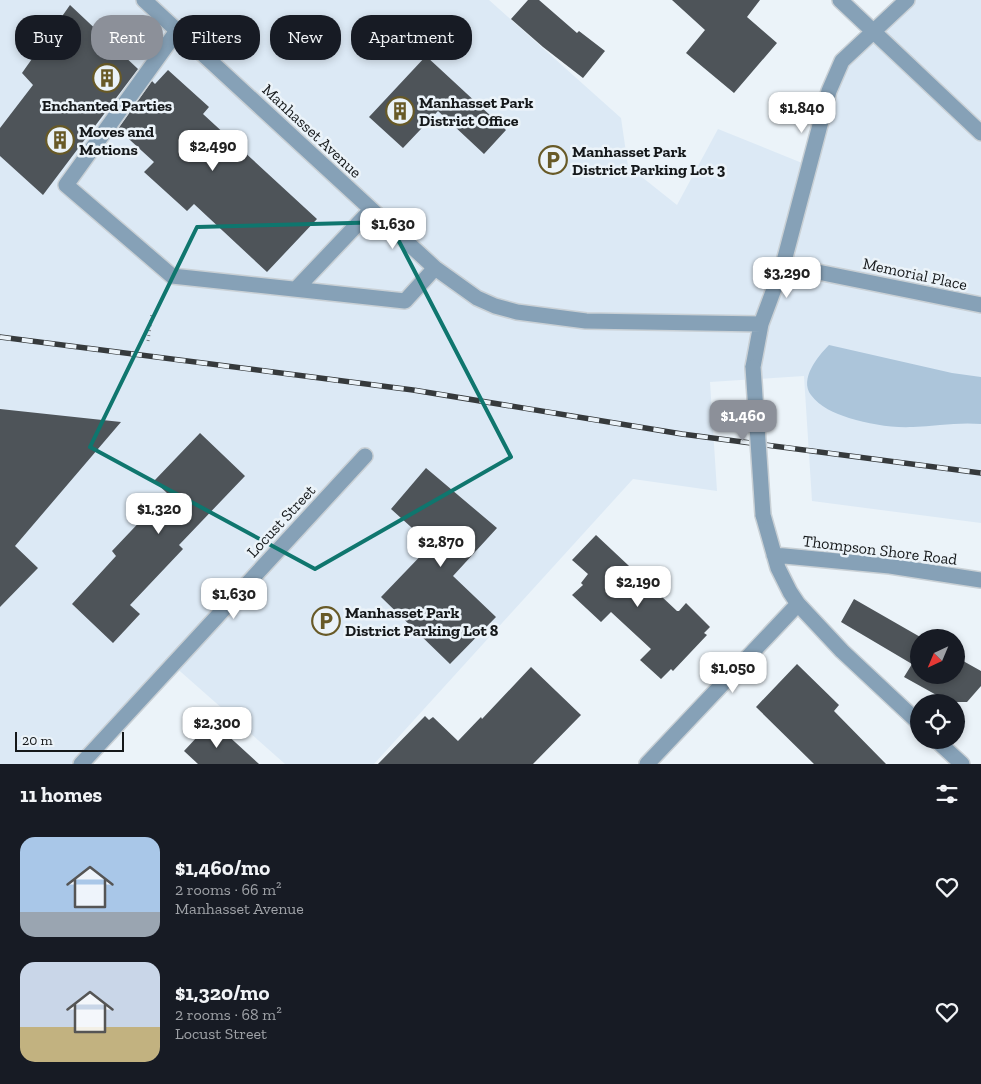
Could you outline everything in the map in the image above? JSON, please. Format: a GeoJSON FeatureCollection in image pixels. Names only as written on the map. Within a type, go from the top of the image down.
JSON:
{"type":"FeatureCollection","features":[{"type":"Feature","properties":{"kind":"street","name":"Manhasset Avenue"},"geometry":{"type":"LineString","coordinates":[[144,0],[173,27]]}},
{"type":"Feature","properties":{"kind":"street"},"geometry":{"type":"LineString","coordinates":[[840,0],[981,133]]}},
{"type":"Feature","properties":{"kind":"street"},"geometry":{"type":"LineString","coordinates":[[907,0],[842,61],[829,92],[784,265],[761,324],[753,367],[763,515],[774,555],[784,581],[798,604],[842,651],[910,715]]}},
{"type":"Feature","properties":{"kind":"street"},"geometry":{"type":"LineString","coordinates":[[173,37],[66,186],[172,276],[405,301],[435,268]]}},
{"type":"Feature","properties":{"kind":"street","name":"Manhasset Avenue"},"geometry":{"type":"LineString","coordinates":[[208,60],[435,268],[476,298],[517,312],[586,321],[761,324]]}},
{"type":"Feature","properties":{"kind":"street"},"geometry":{"type":"LineString","coordinates":[[296,289],[371,210]]}},
{"type":"Feature","properties":{"kind":"street","name":"Memorial Place"},"geometry":{"type":"LineString","coordinates":[[784,265],[981,305]]}},
{"type":"Feature","properties":{"kind":"street","name":"Locust Street"},"geometry":{"type":"LineString","coordinates":[[81,764],[365,456]]}},
{"type":"Feature","properties":{"kind":"street","name":"Thompson Shore Road"},"geometry":{"type":"LineString","coordinates":[[774,555],[890,566],[981,580]]}},
{"type":"Feature","properties":{"kind":"street"},"geometry":{"type":"LineString","coordinates":[[647,764],[798,604]]}},
{"type":"Feature","properties":{"kind":"street"},"geometry":{"type":"LineString","coordinates":[[946,749],[962,764]]}},
{"type":"Feature","properties":{"kind":"path"},"geometry":{"type":"LineString","coordinates":[[148,341],[152,313]]}},
{"type":"Feature","properties":{"kind":"highlighted area"},"geometry":{"type":"Polygon","coordinates":[[[389,222],[511,457],[315,569],[90,447],[197,227],[389,222]]]}},
{"type":"Feature","properties":{"kind":"shaded area"},"geometry":{"type":"Polygon","coordinates":[[[0,0],[489,0],[621,118],[628,166],[677,205],[718,129],[807,165],[830,88],[873,32],[907,0],[981,0],[981,523],[812,501],[804,376],[710,382],[717,491],[633,479],[374,764],[285,764],[173,665],[81,764],[0,764],[0,0]]]}},
{"type":"Feature","properties":{"kind":"shaded area"},"geometry":{"type":"Polygon","coordinates":[[[829,345],[952,373],[981,377],[981,424],[913,427],[888,426],[849,418],[828,409],[811,395],[807,382],[815,361],[829,345]]]}},
{"type":"Feature","properties":{"kind":"building"},"geometry":{"type":"Polygon","coordinates":[[[528,0],[539,0],[577,33],[579,31],[605,51],[583,78],[511,19],[528,0]]]}},
{"type":"Feature","properties":{"kind":"building"},"geometry":{"type":"Polygon","coordinates":[[[672,0],[760,0],[747,17],[777,43],[734,93],[686,53],[705,30],[672,0]]]}},
{"type":"Feature","properties":{"kind":"building"},"geometry":{"type":"Polygon","coordinates":[[[70,5],[81,15],[63,15],[70,5]]]}},
{"type":"Feature","properties":{"kind":"building"},"geometry":{"type":"Polygon","coordinates":[[[81,15],[91,25],[91,60],[128,60],[138,69],[43,195],[0,156],[0,128],[33,85],[22,73],[31,60],[81,60],[81,15]]]}},
{"type":"Feature","properties":{"kind":"building","name":"Manhasset Park District Office"},"geometry":{"type":"Polygon","coordinates":[[[422,60],[430,60],[506,130],[484,154],[438,111],[403,148],[369,117],[422,60]]]}},
{"type":"Feature","properties":{"kind":"building"},"geometry":{"type":"Polygon","coordinates":[[[168,70],[209,107],[203,114],[317,219],[267,272],[194,204],[187,211],[144,172],[154,162],[118,129],[152,81],[155,84],[168,70]]]}},
{"type":"Feature","properties":{"kind":"building"},"geometry":{"type":"Polygon","coordinates":[[[0,409],[121,422],[15,546],[38,568],[0,607],[0,409]]]}},
{"type":"Feature","properties":{"kind":"building"},"geometry":{"type":"Polygon","coordinates":[[[200,433],[245,476],[179,545],[183,549],[130,605],[140,614],[113,643],[72,604],[116,556],[112,551],[167,493],[154,481],[200,433]]]}},
{"type":"Feature","properties":{"kind":"building"},"geometry":{"type":"Polygon","coordinates":[[[426,468],[497,528],[453,576],[496,617],[450,664],[381,597],[431,545],[391,509],[426,468]]]}},
{"type":"Feature","properties":{"kind":"building"},"geometry":{"type":"Polygon","coordinates":[[[596,535],[677,611],[686,603],[710,627],[704,633],[707,635],[673,671],[671,669],[661,679],[640,660],[651,649],[611,612],[601,622],[572,595],[583,585],[581,583],[588,574],[572,560],[596,535]]]}},
{"type":"Feature","properties":{"kind":"building"},"geometry":{"type":"Polygon","coordinates":[[[854,599],[910,631],[910,663],[841,622],[854,599]]]}},
{"type":"Feature","properties":{"kind":"building"},"geometry":{"type":"Polygon","coordinates":[[[965,662],[981,671],[981,686],[967,702],[965,702],[965,694],[935,694],[917,684],[965,684],[965,662]]]}},
{"type":"Feature","properties":{"kind":"building"},"geometry":{"type":"Polygon","coordinates":[[[797,664],[839,705],[834,711],[886,764],[814,764],[756,707],[797,664]]]}},
{"type":"Feature","properties":{"kind":"building"},"geometry":{"type":"Polygon","coordinates":[[[531,667],[581,715],[533,764],[378,764],[425,716],[429,720],[433,717],[458,741],[481,717],[482,719],[531,667]]]}},
{"type":"Feature","properties":{"kind":"building"},"geometry":{"type":"Polygon","coordinates":[[[910,667],[910,680],[904,677],[910,667]]]}},
{"type":"Feature","properties":{"kind":"building"},"geometry":{"type":"Polygon","coordinates":[[[212,721],[259,764],[198,764],[184,751],[212,721]]]}},
{"type":"Feature","properties":{"kind":"railway"},"geometry":{"type":"LineString","coordinates":[[0,337],[413,390],[682,434],[981,473]]}},
{"type":"Feature","properties":{"kind":"place","name":"Enchanted Parties"},"geometry":{"type":"Point","coordinates":[107,78]}},
{"type":"Feature","properties":{"kind":"place","name":"Manhasset Park District Office"},"geometry":{"type":"Point","coordinates":[400,111]}},
{"type":"Feature","properties":{"kind":"place","name":"Moves and Motions"},"geometry":{"type":"Point","coordinates":[60,140]}},
{"type":"Feature","properties":{"kind":"place","name":"Manhasset Park District Parking Lot 3"},"geometry":{"type":"Point","coordinates":[553,160]}},
{"type":"Feature","properties":{"kind":"place","name":"Manhasset Park District Parking Lot 8"},"geometry":{"type":"Point","coordinates":[326,621]}}]}
